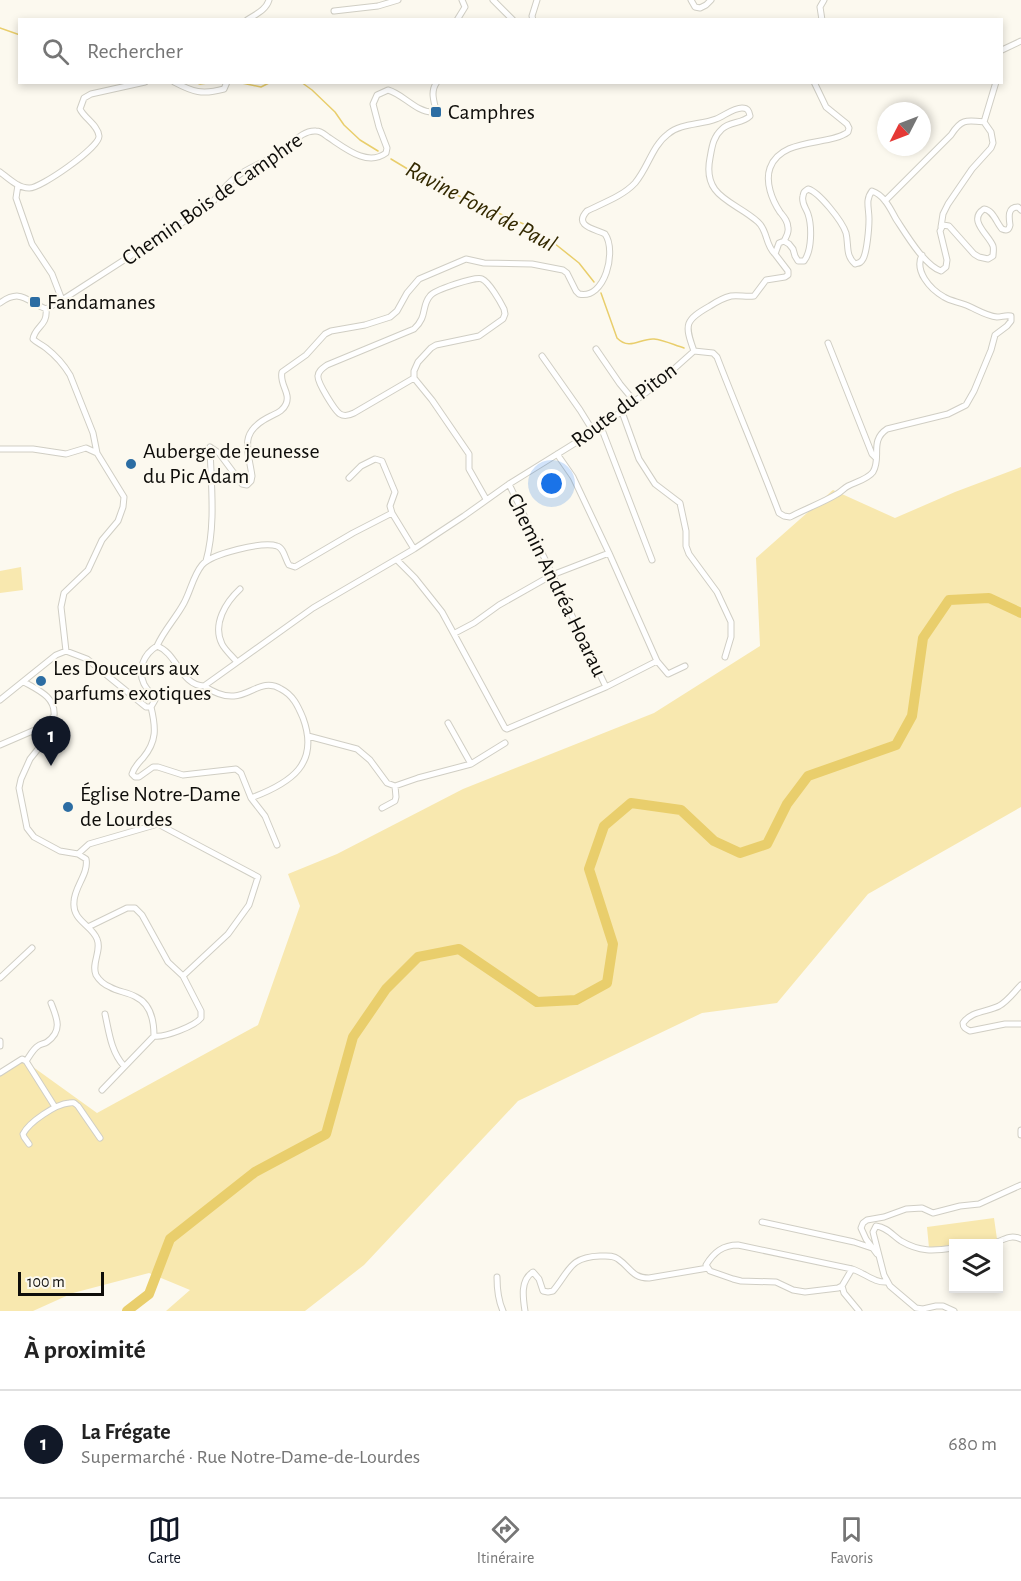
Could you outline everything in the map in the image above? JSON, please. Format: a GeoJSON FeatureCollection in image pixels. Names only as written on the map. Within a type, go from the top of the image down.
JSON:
{"type":"FeatureCollection","features":[{"type":"Feature","properties":{"kind":"street"},"geometry":{"type":"LineString","coordinates":[[250,18],[267,6],[269,0]]}},
{"type":"Feature","properties":{"kind":"street"},"geometry":{"type":"LineString","coordinates":[[334,11],[378,6],[398,0]]}},
{"type":"Feature","properties":{"kind":"street"},"geometry":{"type":"LineString","coordinates":[[458,18],[465,7],[462,0]]}},
{"type":"Feature","properties":{"kind":"street"},"geometry":{"type":"LineString","coordinates":[[493,0],[511,18]]}},
{"type":"Feature","properties":{"kind":"street"},"geometry":{"type":"LineString","coordinates":[[532,18],[537,0]]}},
{"type":"Feature","properties":{"kind":"street"},"geometry":{"type":"LineString","coordinates":[[691,0],[695,7],[700,8],[711,0]]}},
{"type":"Feature","properties":{"kind":"street"},"geometry":{"type":"LineString","coordinates":[[822,18],[820,7],[824,0]]}},
{"type":"Feature","properties":{"kind":"street"},"geometry":{"type":"LineString","coordinates":[[1003,50],[1021,41]]}},
{"type":"Feature","properties":{"kind":"street"},"geometry":{"type":"LineString","coordinates":[[0,172],[18,185],[30,189],[40,185],[98,140],[99,135],[80,109],[84,98],[91,94],[136,84]]}},
{"type":"Feature","properties":{"kind":"street"},"geometry":{"type":"LineString","coordinates":[[178,84],[192,92],[212,93],[224,89],[226,84]]}},
{"type":"Feature","properties":{"kind":"street","name":"Chemin Bois de Camphre"},"geometry":{"type":"LineString","coordinates":[[46,309],[211,204],[227,184],[236,177],[250,167],[281,152],[302,134],[314,130],[321,132],[351,153],[376,159],[382,156],[386,153],[387,148],[373,104],[377,95],[388,90],[395,92],[425,112],[432,112],[435,106],[433,91],[436,84]]}},
{"type":"Feature","properties":{"kind":"street"},"geometry":{"type":"LineString","coordinates":[[775,254],[779,243],[784,241],[789,231],[769,189],[768,176],[771,165],[778,156],[792,148],[841,136],[848,132],[849,128],[826,107],[815,84]]}},
{"type":"Feature","properties":{"kind":"street"},"geometry":{"type":"LineString","coordinates":[[984,122],[995,84]]}},
{"type":"Feature","properties":{"kind":"street"},"geometry":{"type":"LineString","coordinates":[[206,561],[211,529],[210,447],[219,453],[242,484],[247,485],[252,476],[247,450],[251,432],[262,420],[279,411],[287,402],[287,393],[281,378],[282,372],[306,355],[327,332],[365,325],[390,317],[397,311],[406,293],[419,279],[457,262],[469,259],[484,263],[532,264],[563,270],[579,294],[593,292],[604,278],[608,267],[610,246],[605,234],[585,225],[582,220],[583,215],[630,188],[644,170],[661,140],[672,130],[709,122],[737,108],[750,113],[746,120],[732,123],[720,130],[711,148],[709,176],[712,186],[723,198],[752,216],[764,228],[768,245],[775,254]]}},
{"type":"Feature","properties":{"kind":"street"},"geometry":{"type":"LineString","coordinates":[[885,201],[951,135],[958,125],[963,122],[984,122]]}},
{"type":"Feature","properties":{"kind":"street"},"geometry":{"type":"LineString","coordinates":[[784,241],[793,249],[798,261],[804,261],[807,258],[810,230],[803,195],[808,189],[814,190],[843,227],[850,260],[855,264],[860,262],[864,257],[869,223],[868,196],[872,191],[876,191],[922,255],[934,268],[941,271],[946,267],[947,260],[940,231],[943,214],[972,169],[993,143],[991,132],[984,122]]}},
{"type":"Feature","properties":{"kind":"street"},"geometry":{"type":"LineString","coordinates":[[18,185],[16,198],[32,244],[52,274],[62,300]]}},
{"type":"Feature","properties":{"kind":"street"},"geometry":{"type":"LineString","coordinates":[[941,227],[949,226],[974,254],[988,259],[993,256],[993,246],[979,224],[977,217],[979,212],[988,209],[1005,230],[1010,225],[1011,210],[1014,207],[1021,210]]}},
{"type":"Feature","properties":{"kind":"street","name":"Route du Piton"},"geometry":{"type":"LineString","coordinates":[[204,686],[313,608],[397,560],[486,499],[622,412],[694,351],[688,329],[691,318],[729,296],[754,296],[766,280],[785,278],[788,275],[788,271],[775,254]]}},
{"type":"Feature","properties":{"kind":"street"},"geometry":{"type":"LineString","coordinates":[[694,351],[713,353],[717,357],[779,513],[790,517],[873,472],[880,433],[887,429],[948,414],[966,405],[991,350],[995,335],[1011,321],[1011,316],[997,317],[982,313],[944,298],[929,285],[920,269],[919,261],[922,255]]}},
{"type":"Feature","properties":{"kind":"street"},"geometry":{"type":"LineString","coordinates":[[414,378],[346,416],[337,411],[320,384],[318,376],[327,365],[414,329],[422,320],[428,297],[436,291],[477,278],[485,280],[504,309],[503,319],[479,336],[434,346],[415,366],[414,378],[469,454],[469,469],[486,499]]}},
{"type":"Feature","properties":{"kind":"street"},"geometry":{"type":"LineString","coordinates":[[0,303],[12,296],[20,296],[46,309],[45,322],[35,332],[33,339],[44,346],[66,368],[93,433],[97,453],[124,497],[118,521],[102,540],[88,570],[64,593],[61,607],[66,651]]}},
{"type":"Feature","properties":{"kind":"street"},"geometry":{"type":"LineString","coordinates":[[828,343],[876,459]]}},
{"type":"Feature","properties":{"kind":"street"},"geometry":{"type":"LineString","coordinates":[[596,349],[635,402]]}},
{"type":"Feature","properties":{"kind":"street"},"geometry":{"type":"LineString","coordinates":[[542,356],[593,431]]}},
{"type":"Feature","properties":{"kind":"street"},"geometry":{"type":"LineString","coordinates":[[622,412],[639,459],[655,484],[680,503],[686,531],[686,546],[717,592],[731,622],[731,637],[725,657]]}},
{"type":"Feature","properties":{"kind":"street"},"geometry":{"type":"LineString","coordinates":[[601,427],[652,560]]}},
{"type":"Feature","properties":{"kind":"street"},"geometry":{"type":"LineString","coordinates":[[0,449],[33,449],[66,454],[86,448],[97,453]]}},
{"type":"Feature","properties":{"kind":"street"},"geometry":{"type":"LineString","coordinates":[[557,454],[573,477],[657,661],[668,674],[685,666]]}},
{"type":"Feature","properties":{"kind":"street"},"geometry":{"type":"LineString","coordinates":[[349,478],[361,466],[375,459],[382,461],[394,492],[390,506],[392,513],[414,549]]}},
{"type":"Feature","properties":{"kind":"street","name":"Chemin Andréa Hoarau"},"geometry":{"type":"LineString","coordinates":[[509,484],[606,687]]}},
{"type":"Feature","properties":{"kind":"street"},"geometry":{"type":"LineString","coordinates":[[277,845],[265,816],[251,798],[241,773],[236,769],[183,775],[153,767],[139,777],[132,774],[151,748],[155,736],[151,707],[155,700],[142,679],[141,669],[148,653],[157,646],[184,602],[196,573],[206,561],[216,555],[255,546],[275,545],[281,549],[289,565],[295,567],[392,513]]}},
{"type":"Feature","properties":{"kind":"street"},"geometry":{"type":"LineString","coordinates":[[455,633],[552,575],[609,553]]}},
{"type":"Feature","properties":{"kind":"street"},"geometry":{"type":"LineString","coordinates":[[397,560],[415,578],[442,612],[507,729],[606,687],[657,661]]}},
{"type":"Feature","properties":{"kind":"street"},"geometry":{"type":"LineString","coordinates":[[237,662],[220,640],[220,621],[227,603],[240,589]]}},
{"type":"Feature","properties":{"kind":"street"},"geometry":{"type":"LineString","coordinates":[[157,646],[167,653],[188,680],[196,686],[204,686],[213,692],[232,696],[270,684],[280,687],[297,704],[308,736],[305,761],[274,789],[251,798]]}},
{"type":"Feature","properties":{"kind":"street"},"geometry":{"type":"LineString","coordinates":[[0,700],[56,655],[66,651],[87,659],[146,707],[151,707]]}},
{"type":"Feature","properties":{"kind":"street"},"geometry":{"type":"LineString","coordinates":[[0,745],[44,726],[51,721],[55,712],[47,696],[24,682]]}},
{"type":"Feature","properties":{"kind":"street"},"geometry":{"type":"LineString","coordinates":[[51,721],[55,726],[54,729],[30,759],[21,779],[19,788],[27,828],[34,837],[60,851],[78,854],[86,860],[87,867],[75,894],[73,905],[78,919],[97,938],[99,946],[95,967],[97,977],[105,985],[136,997],[145,1004],[154,1024],[154,1036],[102,1090]]}},
{"type":"Feature","properties":{"kind":"street"},"geometry":{"type":"LineString","coordinates":[[448,723],[471,764]]}},
{"type":"Feature","properties":{"kind":"street"},"geometry":{"type":"LineString","coordinates":[[308,736],[357,749],[370,760],[387,783],[395,786],[471,764],[505,743]]}},
{"type":"Feature","properties":{"kind":"street"},"geometry":{"type":"LineString","coordinates":[[382,808],[395,801],[395,786]]}},
{"type":"Feature","properties":{"kind":"street"},"geometry":{"type":"LineString","coordinates":[[78,854],[89,844],[158,824],[258,877],[249,905],[228,934],[183,976]]}},
{"type":"Feature","properties":{"kind":"street"},"geometry":{"type":"LineString","coordinates":[[88,927],[126,908],[135,908],[142,915],[168,962],[183,976],[201,1011],[201,1018],[196,1023],[160,1037],[154,1036]]}},
{"type":"Feature","properties":{"kind":"street"},"geometry":{"type":"LineString","coordinates":[[0,978],[32,948]]}},
{"type":"Feature","properties":{"kind":"street"},"geometry":{"type":"LineString","coordinates":[[1021,985],[999,1006],[969,1016],[964,1020],[963,1026],[970,1031],[1005,1024],[1021,1024]]}},
{"type":"Feature","properties":{"kind":"street"},"geometry":{"type":"LineString","coordinates":[[26,1062],[37,1046],[53,1036],[57,1029],[58,1022],[51,1003]]}},
{"type":"Feature","properties":{"kind":"street"},"geometry":{"type":"LineString","coordinates":[[105,1014],[114,1053],[124,1066]]}},
{"type":"Feature","properties":{"kind":"street"},"geometry":{"type":"LineString","coordinates":[[0,1041],[0,1046]]}},
{"type":"Feature","properties":{"kind":"street"},"geometry":{"type":"LineString","coordinates":[[0,1073],[22,1059],[56,1107]]}},
{"type":"Feature","properties":{"kind":"street"},"geometry":{"type":"LineString","coordinates":[[29,1144],[23,1134],[27,1126],[56,1107],[68,1103],[75,1104],[100,1138]]}},
{"type":"Feature","properties":{"kind":"street"},"geometry":{"type":"LineString","coordinates":[[1021,1130],[1021,1135]]}},
{"type":"Feature","properties":{"kind":"street"},"geometry":{"type":"LineString","coordinates":[[879,1258],[861,1228],[867,1220],[915,1207],[933,1214],[960,1206],[979,1204],[1021,1185]]}},
{"type":"Feature","properties":{"kind":"street"},"geometry":{"type":"LineString","coordinates":[[762,1222],[872,1248]]}},
{"type":"Feature","properties":{"kind":"street"},"geometry":{"type":"LineString","coordinates":[[949,1249],[924,1250],[909,1245],[884,1227],[876,1226],[873,1232],[887,1282],[916,1308],[943,1306],[954,1311]]}},
{"type":"Feature","properties":{"kind":"street"},"geometry":{"type":"LineString","coordinates":[[1002,1239],[1012,1236],[1021,1239]]}},
{"type":"Feature","properties":{"kind":"street"},"geometry":{"type":"LineString","coordinates":[[843,1286],[832,1290],[799,1292],[776,1282],[733,1279],[710,1271],[706,1265],[712,1255],[724,1247],[733,1245],[852,1269],[879,1282],[887,1282]]}},
{"type":"Feature","properties":{"kind":"street"},"geometry":{"type":"LineString","coordinates":[[525,1311],[523,1289],[526,1278],[531,1273],[537,1275],[543,1291],[553,1291],[574,1263],[588,1256],[618,1258],[640,1278],[708,1268]]}},
{"type":"Feature","properties":{"kind":"street"},"geometry":{"type":"LineString","coordinates":[[852,1269],[843,1286],[844,1293],[859,1311]]}},
{"type":"Feature","properties":{"kind":"street"},"geometry":{"type":"LineString","coordinates":[[498,1277],[497,1292],[503,1311]]}},
{"type":"Feature","properties":{"kind":"shaded area"},"geometry":{"type":"Polygon","coordinates":[[[1021,467],[1021,807],[868,894],[777,1003],[702,1013],[518,1101],[364,1265],[305,1311],[166,1311],[190,1290],[149,1273],[73,1293],[33,1311],[0,1311],[0,1073],[22,1059],[97,1113],[258,1025],[300,906],[288,874],[337,854],[463,789],[654,713],[760,646],[756,558],[833,490],[895,518],[1021,467]]]}},
{"type":"Feature","properties":{"kind":"shaded area"},"geometry":{"type":"Polygon","coordinates":[[[21,567],[23,590],[0,593],[0,571],[21,567]]]}},
{"type":"Feature","properties":{"kind":"shaded area"},"geometry":{"type":"Polygon","coordinates":[[[994,1218],[997,1239],[949,1239],[949,1246],[929,1248],[927,1227],[994,1218]]]}},
{"type":"Feature","properties":{"kind":"waterway","name":"Ravine Fond de Paul"},"geometry":{"type":"LineString","coordinates":[[0,28],[18,34]]}},
{"type":"Feature","properties":{"kind":"waterway","name":"Ravine Fond de Paul"},"geometry":{"type":"LineString","coordinates":[[247,84],[261,87],[267,84]]}},
{"type":"Feature","properties":{"kind":"waterway","name":"Ravine Fond de Paul"},"geometry":{"type":"LineString","coordinates":[[304,84],[335,112],[344,125],[360,140],[378,151]]}},
{"type":"Feature","properties":{"kind":"waterway","name":"Ravine Fond de Paul"},"geometry":{"type":"LineString","coordinates":[[391,159],[436,186],[526,225],[549,239],[579,263],[594,282]]}},
{"type":"Feature","properties":{"kind":"waterway","name":"Ravine Fond de Paul"},"geometry":{"type":"LineString","coordinates":[[601,293],[617,338],[622,342],[631,344],[654,339],[684,348]]}},
{"type":"Feature","properties":{"kind":"waterway"},"geometry":{"type":"LineString","coordinates":[[127,1311],[149,1294],[170,1239],[255,1172],[326,1134],[353,1037],[386,989],[418,957],[459,949],[537,1002],[576,1000],[607,983],[613,944],[589,869],[604,826],[631,803],[681,810],[714,841],[740,853],[767,844],[787,804],[808,776],[896,745],[912,716],[923,638],[949,600],[989,598],[1021,613]]}},
{"type":"Feature","properties":{"kind":"place","name":"Camphres"},"geometry":{"type":"Point","coordinates":[436,112]}},
{"type":"Feature","properties":{"kind":"place","name":"Fandamanes"},"geometry":{"type":"Point","coordinates":[35,302]}},
{"type":"Feature","properties":{"kind":"place","name":"Auberge de jeunesse du Pic Adam"},"geometry":{"type":"Point","coordinates":[131,464]}},
{"type":"Feature","properties":{"kind":"place","name":"Les Douceurs aux parfums exotiques"},"geometry":{"type":"Point","coordinates":[41,681]}},
{"type":"Feature","properties":{"kind":"place","name":"La Frégate"},"geometry":{"type":"Point","coordinates":[51,766]}},
{"type":"Feature","properties":{"kind":"place","name":"Église Notre-Dame de Lourdes"},"geometry":{"type":"Point","coordinates":[68,807]}}]}
